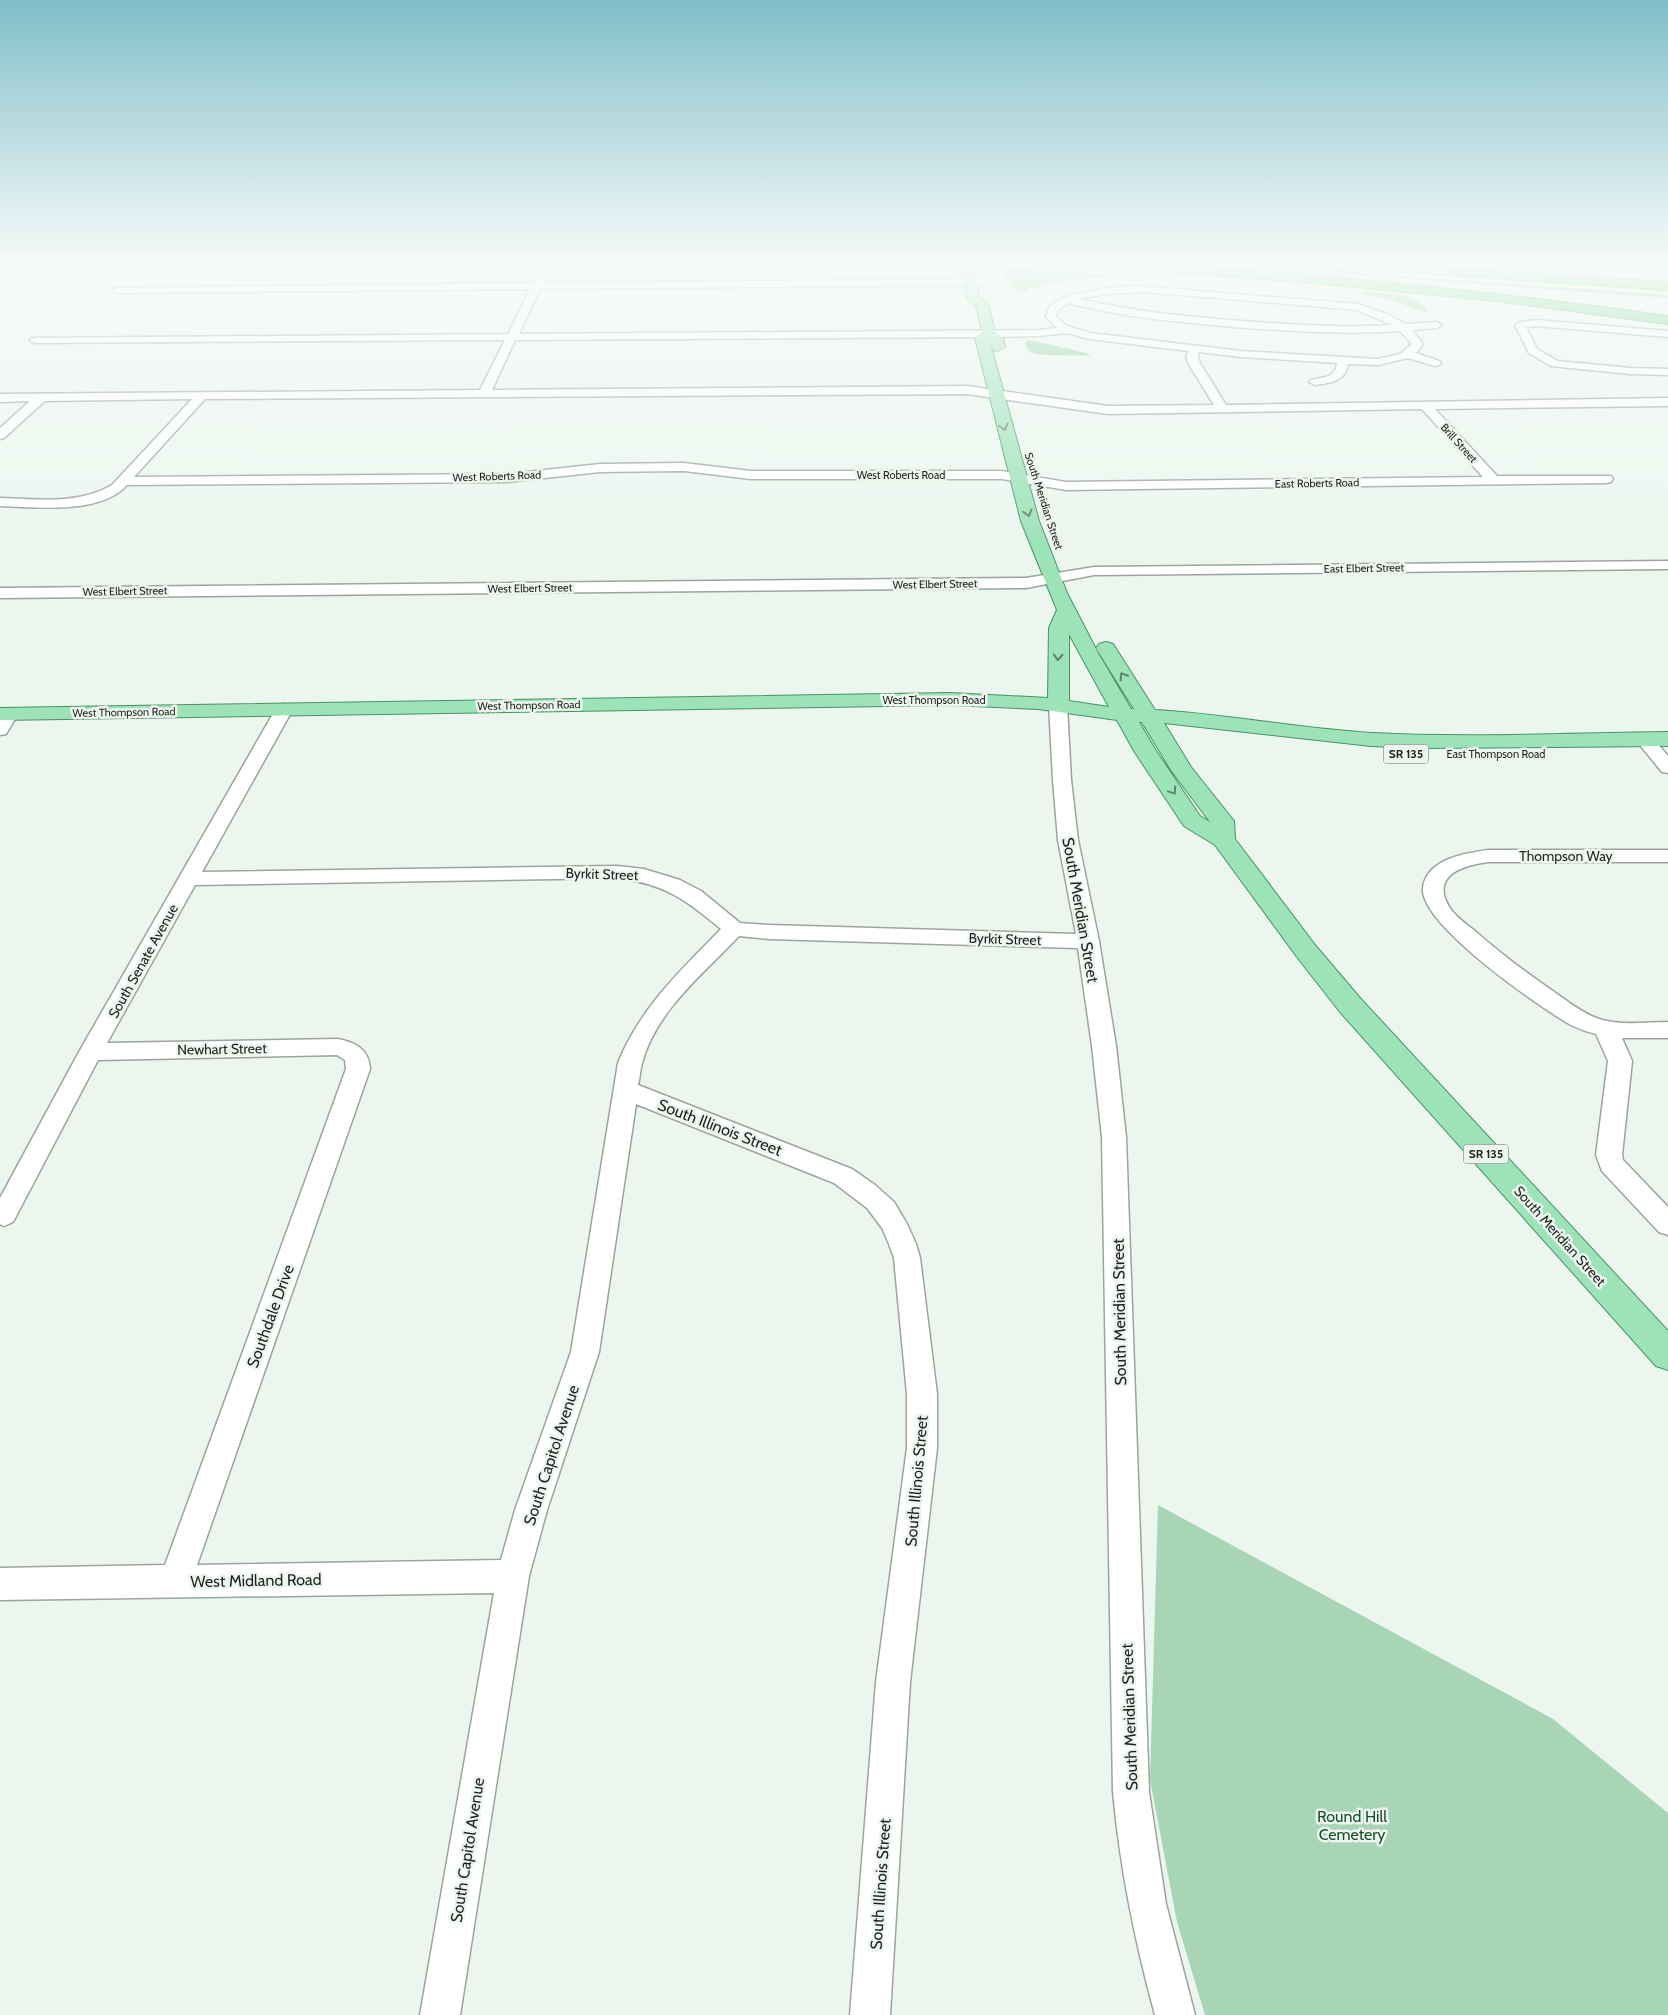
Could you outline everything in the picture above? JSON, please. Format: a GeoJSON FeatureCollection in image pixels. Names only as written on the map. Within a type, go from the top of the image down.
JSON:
{"type":"FeatureCollection","features":[{"type":"Feature","properties":{"kind":"main road","name":"South Meridian Street"},"geometry":{"type":"LineString","coordinates":[[998,358],[1003,395],[1027,480],[1030,521],[1060,577],[1148,717],[1182,770],[1222,821],[1223,840]]}},
{"type":"Feature","properties":{"kind":"main road","name":"South Meridian Street"},"geometry":{"type":"LineString","coordinates":[[1003,395],[1026,445]]}},
{"type":"Feature","properties":{"kind":"main road","name":"South Meridian Street"},"geometry":{"type":"LineString","coordinates":[[1027,480],[1031,463]]}},
{"type":"Feature","properties":{"kind":"main road","name":"South Meridian Street"},"geometry":{"type":"LineString","coordinates":[[1027,480],[1042,500]]}},
{"type":"Feature","properties":{"kind":"main road","name":"South Meridian Street"},"geometry":{"type":"LineString","coordinates":[[1060,577],[1062,555]]}},
{"type":"Feature","properties":{"kind":"main road","name":"South Meridian Street"},"geometry":{"type":"LineString","coordinates":[[1058,705],[1059,628],[1075,601]]}},
{"type":"Feature","properties":{"kind":"main road","name":"South Meridian Street"},"geometry":{"type":"LineString","coordinates":[[1075,601],[1088,654],[1123,715],[1192,821],[1223,840],[1283,922],[1350,1005],[1668,1354]]}},
{"type":"Feature","properties":{"kind":"main road","name":"West Thompson Road"},"geometry":{"type":"LineString","coordinates":[[3,719],[284,709],[950,699],[1058,705]]}},
{"type":"Feature","properties":{"kind":"main road","name":"East Thompson Road"},"geometry":{"type":"LineString","coordinates":[[1058,705],[1148,717],[1181,728],[1316,747],[1382,753],[1663,748]]}},
{"type":"Feature","properties":{"kind":"street"},"geometry":{"type":"LineString","coordinates":[[485,392],[501,358]]}},
{"type":"Feature","properties":{"kind":"street"},"geometry":{"type":"LineString","coordinates":[[1193,358],[1223,409]]}},
{"type":"Feature","properties":{"kind":"street"},"geometry":{"type":"LineString","coordinates":[[1306,358],[1378,362],[1392,358]]}},
{"type":"Feature","properties":{"kind":"street"},"geometry":{"type":"LineString","coordinates":[[1420,358],[1435,363]]}},
{"type":"Feature","properties":{"kind":"street"},"geometry":{"type":"LineString","coordinates":[[1542,358],[1555,364],[1630,371],[1668,372]]}},
{"type":"Feature","properties":{"kind":"street"},"geometry":{"type":"LineString","coordinates":[[1315,382],[1332,379],[1340,375],[1344,368],[1343,361]]}},
{"type":"Feature","properties":{"kind":"street"},"geometry":{"type":"LineString","coordinates":[[0,398],[202,394],[967,390],[1100,409],[1223,409],[1668,402]]}},
{"type":"Feature","properties":{"kind":"street"},"geometry":{"type":"LineString","coordinates":[[0,502],[87,500],[110,493],[202,394]]}},
{"type":"Feature","properties":{"kind":"street"},"geometry":{"type":"LineString","coordinates":[[0,435],[42,396]]}},
{"type":"Feature","properties":{"kind":"street","name":"Brill Street"},"geometry":{"type":"LineString","coordinates":[[1426,406],[1493,480]]}},
{"type":"Feature","properties":{"kind":"street","name":"West Roberts Road"},"geometry":{"type":"LineString","coordinates":[[123,481],[508,478],[587,468],[679,467],[751,476],[1002,475],[1027,480]]}},
{"type":"Feature","properties":{"kind":"street","name":"East Roberts Road"},"geometry":{"type":"LineString","coordinates":[[1027,480],[1066,486],[1606,479]]}},
{"type":"Feature","properties":{"kind":"street","name":"East Elbert Street"},"geometry":{"type":"LineString","coordinates":[[1060,577],[1094,571],[1668,565]]}},
{"type":"Feature","properties":{"kind":"street","name":"West Elbert Street"},"geometry":{"type":"LineString","coordinates":[[0,593],[1026,583],[1060,577]]}},
{"type":"Feature","properties":{"kind":"street","name":"South Meridian Street"},"geometry":{"type":"LineString","coordinates":[[1058,705],[1060,758],[1067,832],[1088,941],[1104,1046],[1114,1137],[1131,1792],[1137,1846],[1150,1920],[1174,2015]]}},
{"type":"Feature","properties":{"kind":"street","name":"South Senate Avenue"},"geometry":{"type":"LineString","coordinates":[[4,1214],[91,1052],[284,709]]}},
{"type":"Feature","properties":{"kind":"street","name":"Thompson Way"},"geometry":{"type":"LineString","coordinates":[[1604,1028],[1584,1022],[1506,970],[1443,912],[1434,894],[1436,878],[1444,869],[1464,860],[1488,856],[1668,856]]}},
{"type":"Feature","properties":{"kind":"street","name":"Byrkit Street"},"geometry":{"type":"LineString","coordinates":[[189,879],[618,872],[650,877],[674,885],[694,896],[734,929],[769,932],[1088,941]]}},
{"type":"Feature","properties":{"kind":"street","name":"South Capitol Avenue"},"geometry":{"type":"LineString","coordinates":[[440,2015],[513,1576],[531,1510],[585,1352],[634,1050],[648,1022],[734,929]]}},
{"type":"Feature","properties":{"kind":"street"},"geometry":{"type":"LineString","coordinates":[[1604,1028],[1668,1030]]}},
{"type":"Feature","properties":{"kind":"street"},"geometry":{"type":"LineString","coordinates":[[1604,1028],[1614,1045],[1620,1061],[1609,1154],[1611,1164],[1668,1224]]}},
{"type":"Feature","properties":{"kind":"street","name":"Newhart Street"},"geometry":{"type":"LineString","coordinates":[[91,1052],[338,1047],[352,1052]]}},
{"type":"Feature","properties":{"kind":"street","name":"Southdale Drive"},"geometry":{"type":"LineString","coordinates":[[175,1581],[358,1069],[358,1059],[352,1052]]}},
{"type":"Feature","properties":{"kind":"street","name":"South Illinois Street"},"geometry":{"type":"LineString","coordinates":[[626,1090],[843,1176],[870,1193],[890,1216],[904,1244],[908,1258],[922,1394],[922,1448],[893,1682],[870,2015]]}},
{"type":"Feature","properties":{"kind":"street","name":"West Midland Road"},"geometry":{"type":"LineString","coordinates":[[0,1584],[513,1576]]}},
{"type":"Feature","properties":{"kind":"green space","name":"Round Hill Cemetery"},"geometry":{"type":"Polygon","coordinates":[[[1158,1505],[1553,1719],[1668,1813],[1668,2015],[1205,2015],[1177,1922],[1150,1780],[1158,1505]]]}}]}
